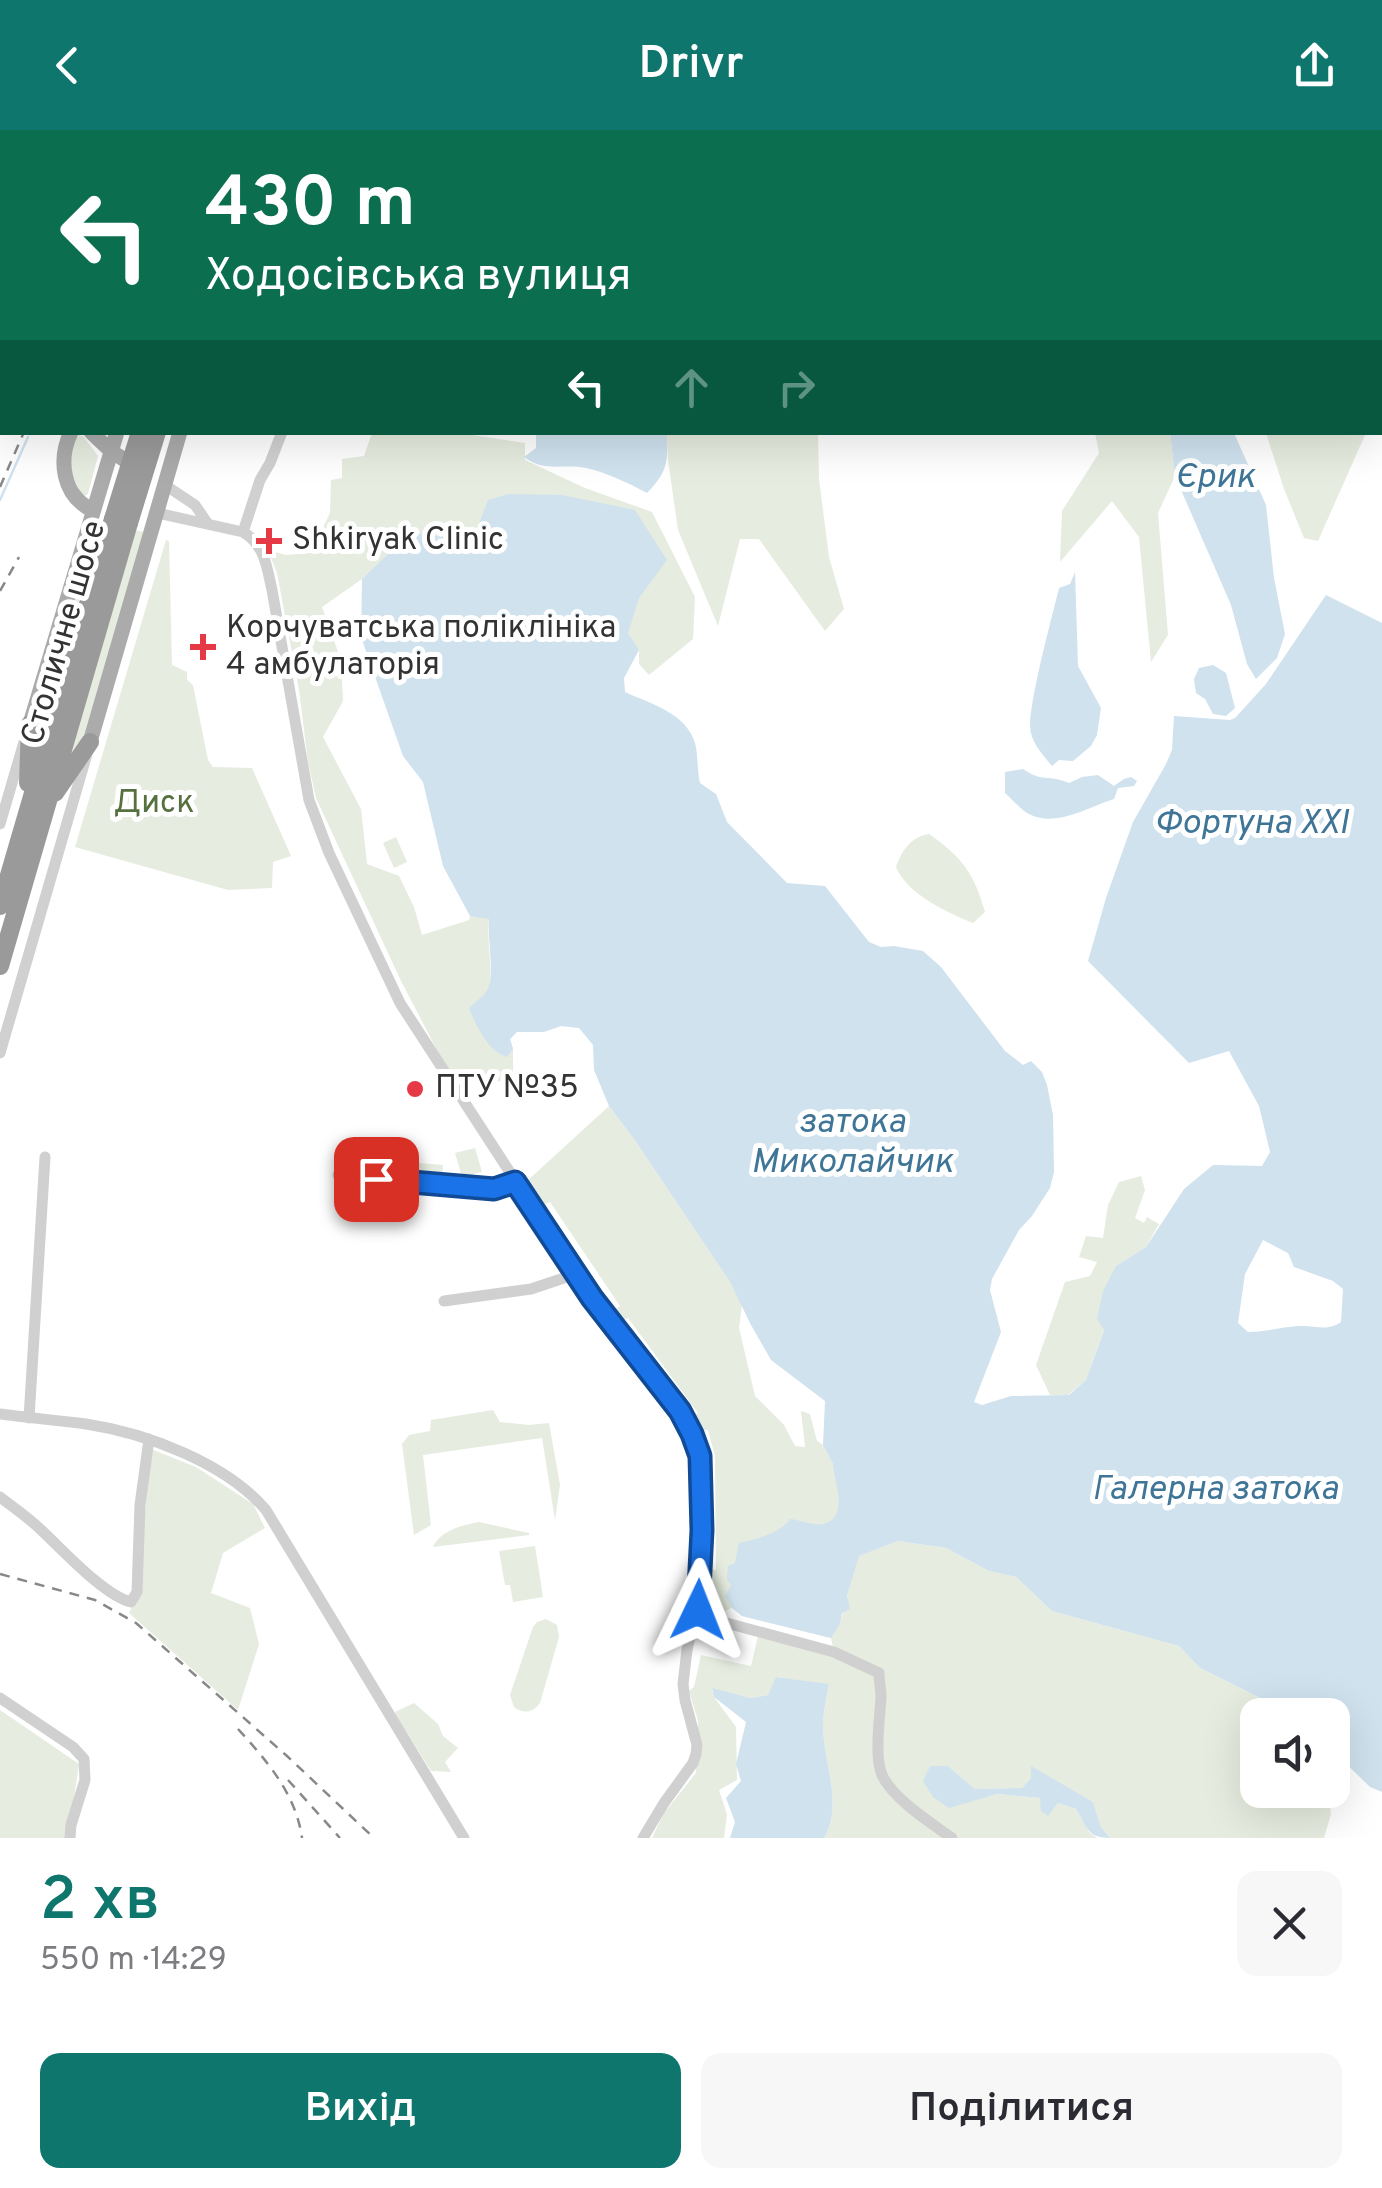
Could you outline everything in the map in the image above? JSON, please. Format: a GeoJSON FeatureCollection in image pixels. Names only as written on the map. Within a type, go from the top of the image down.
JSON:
{"type":"FeatureCollection","features":[{"type":"Feature","properties":{"kind":"highway","name":"Столичне шосе"},"geometry":{"type":"LineString","coordinates":[[0,966],[33,820],[121,521],[139,435]]}},
{"type":"Feature","properties":{"kind":"highway","name":"Столичне шосе"},"geometry":{"type":"LineString","coordinates":[[121,521],[161,435]]}},
{"type":"Feature","properties":{"kind":"highway"},"geometry":{"type":"LineString","coordinates":[[30,724],[33,820]]}},
{"type":"Feature","properties":{"kind":"highway"},"geometry":{"type":"LineString","coordinates":[[33,820],[90,742]]}},
{"type":"Feature","properties":{"kind":"highway","name":"Столичне шосе"},"geometry":{"type":"LineString","coordinates":[[0,906],[33,820]]}},
{"type":"Feature","properties":{"kind":"main road"},"geometry":{"type":"LineString","coordinates":[[70,435],[63,457],[66,478],[77,500],[92,510]]}},
{"type":"Feature","properties":{"kind":"main road"},"geometry":{"type":"LineString","coordinates":[[94,435],[111,451],[165,486]]}},
{"type":"Feature","properties":{"kind":"main road"},"geometry":{"type":"LineString","coordinates":[[30,724],[116,435]]}},
{"type":"Feature","properties":{"kind":"main road"},"geometry":{"type":"LineString","coordinates":[[90,742],[179,435]]}},
{"type":"Feature","properties":{"kind":"main road"},"geometry":{"type":"LineString","coordinates":[[92,510],[112,499],[155,519]]}},
{"type":"Feature","properties":{"kind":"street"},"geometry":{"type":"LineString","coordinates":[[244,532],[260,480],[281,435]]}},
{"type":"Feature","properties":{"kind":"street"},"geometry":{"type":"LineString","coordinates":[[165,486],[194,505],[208,524]]}},
{"type":"Feature","properties":{"kind":"street"},"geometry":{"type":"LineString","coordinates":[[155,519],[244,532],[260,547],[266,562],[309,800],[329,852],[400,1003],[576,1274],[680,1411],[692,1434],[702,1478],[700,1594],[683,1684],[696,1754],[644,1838]]}},
{"type":"Feature","properties":{"kind":"street"},"geometry":{"type":"LineString","coordinates":[[0,824],[30,724]]}},
{"type":"Feature","properties":{"kind":"street"},"geometry":{"type":"LineString","coordinates":[[0,1053],[90,742]]}},
{"type":"Feature","properties":{"kind":"street"},"geometry":{"type":"LineString","coordinates":[[29,1418],[45,1156]]}},
{"type":"Feature","properties":{"kind":"street"},"geometry":{"type":"LineString","coordinates":[[338,1176],[494,1189],[515,1182]]}},
{"type":"Feature","properties":{"kind":"street"},"geometry":{"type":"LineString","coordinates":[[444,1301],[532,1289],[576,1274]]}},
{"type":"Feature","properties":{"kind":"street"},"geometry":{"type":"LineString","coordinates":[[0,1414],[89,1425],[149,1439],[209,1466],[257,1499],[464,1838]]}},
{"type":"Feature","properties":{"kind":"street"},"geometry":{"type":"LineString","coordinates":[[0,1497],[105,1589],[131,1602],[137,1592],[140,1505],[149,1439]]}},
{"type":"Feature","properties":{"kind":"street"},"geometry":{"type":"LineString","coordinates":[[697,1615],[834,1652],[878,1673],[882,1774],[913,1809],[952,1838]]}},
{"type":"Feature","properties":{"kind":"street"},"geometry":{"type":"LineString","coordinates":[[0,1698],[73,1747],[84,1759],[85,1780],[70,1838]]}},
{"type":"Feature","properties":{"kind":"green space"},"geometry":{"type":"Polygon","coordinates":[[[78,435],[98,456],[88,494],[83,497],[69,469],[78,435]]]}},
{"type":"Feature","properties":{"kind":"green space"},"geometry":{"type":"Polygon","coordinates":[[[371,435],[472,435],[525,443],[525,460],[585,488],[652,512],[695,597],[693,639],[649,675],[639,664],[639,650],[474,538],[470,542],[421,533],[399,543],[362,579],[322,607],[341,660],[343,701],[323,737],[361,809],[367,864],[399,876],[422,935],[469,920],[470,916],[489,918],[488,991],[513,1036],[513,1084],[450,1075],[401,981],[316,798],[277,573],[268,550],[286,555],[311,553],[330,513],[331,480],[342,478],[342,459],[364,456],[371,435]]]}},
{"type":"Feature","properties":{"kind":"green space"},"geometry":{"type":"Polygon","coordinates":[[[667,435],[818,435],[829,557],[844,609],[825,631],[759,539],[740,539],[718,626],[678,530],[667,435]]]}},
{"type":"Feature","properties":{"kind":"green space"},"geometry":{"type":"Polygon","coordinates":[[[1095,435],[1170,435],[1175,476],[1158,513],[1168,635],[1151,662],[1139,537],[1112,501],[1060,562],[1062,511],[1099,453],[1095,435]]]}},
{"type":"Feature","properties":{"kind":"green space"},"geometry":{"type":"Polygon","coordinates":[[[1267,435],[1365,435],[1318,541],[1304,538],[1267,435]]]}},
{"type":"Feature","properties":{"kind":"green space"},"geometry":{"type":"Polygon","coordinates":[[[96,520],[104,522],[37,752],[35,721],[96,520]]]}},
{"type":"Feature","properties":{"kind":"green space"},"geometry":{"type":"Polygon","coordinates":[[[135,530],[144,532],[86,734],[68,760],[135,530]]]}},
{"type":"Feature","properties":{"kind":"green space","name":"Диск"},"geometry":{"type":"Polygon","coordinates":[[[166,540],[172,665],[187,672],[187,680],[193,685],[208,760],[213,767],[252,768],[291,856],[273,862],[272,888],[228,890],[75,847],[166,540]]]}},
{"type":"Feature","properties":{"kind":"green space"},"geometry":{"type":"Polygon","coordinates":[[[929,834],[950,850],[971,876],[985,912],[973,923],[919,894],[896,867],[908,846],[929,834]]]}},
{"type":"Feature","properties":{"kind":"green space"},"geometry":{"type":"Polygon","coordinates":[[[396,837],[407,862],[394,868],[383,843],[396,837]]]}},
{"type":"Feature","properties":{"kind":"green space"},"geometry":{"type":"Polygon","coordinates":[[[609,1106],[634,1139],[742,1305],[739,1328],[755,1396],[784,1425],[795,1446],[805,1447],[801,1411],[810,1414],[817,1441],[833,1464],[853,1521],[840,1623],[858,1556],[898,1541],[946,1548],[989,1571],[1016,1577],[1052,1611],[1179,1646],[1200,1668],[1260,1698],[1240,1698],[1240,1808],[1330,1808],[1324,1838],[1110,1838],[1101,1827],[1093,1802],[1031,1767],[1031,1778],[1022,1788],[975,1789],[948,1766],[930,1766],[924,1781],[948,1807],[997,1794],[1041,1798],[1048,1815],[1058,1803],[1076,1809],[1097,1838],[824,1838],[832,1811],[823,1725],[829,1685],[777,1677],[768,1695],[750,1698],[712,1689],[736,1727],[737,1780],[719,1790],[727,1814],[724,1838],[652,1838],[664,1813],[696,1773],[698,1721],[689,1691],[694,1687],[701,1655],[751,1666],[758,1636],[834,1652],[831,1638],[742,1616],[732,1608],[725,1611],[706,1606],[708,1570],[716,1570],[715,1456],[708,1430],[700,1431],[692,1418],[698,1413],[628,1318],[621,1322],[613,1311],[620,1306],[550,1202],[542,1206],[527,1181],[609,1106]]]}},
{"type":"Feature","properties":{"kind":"green space"},"geometry":{"type":"Polygon","coordinates":[[[475,1148],[482,1172],[462,1177],[455,1153],[475,1148]]]}},
{"type":"Feature","properties":{"kind":"green space"},"geometry":{"type":"Polygon","coordinates":[[[384,1160],[443,1165],[442,1178],[382,1172],[384,1160]]]}},
{"type":"Feature","properties":{"kind":"green space"},"geometry":{"type":"Polygon","coordinates":[[[1141,1176],[1145,1190],[1135,1218],[1144,1223],[1147,1217],[1159,1224],[1146,1247],[1116,1266],[1104,1329],[1086,1380],[1068,1395],[1050,1395],[1036,1365],[1065,1282],[1090,1276],[1097,1262],[1079,1257],[1086,1236],[1103,1238],[1108,1205],[1119,1182],[1141,1176]]]}},
{"type":"Feature","properties":{"kind":"green space"},"geometry":{"type":"Polygon","coordinates":[[[493,1410],[500,1422],[549,1423],[560,1485],[555,1520],[542,1438],[423,1455],[431,1525],[414,1535],[402,1444],[409,1435],[430,1431],[431,1420],[493,1410]]]}},
{"type":"Feature","properties":{"kind":"green space"},"geometry":{"type":"Polygon","coordinates":[[[151,1449],[196,1467],[253,1504],[265,1528],[223,1553],[211,1593],[250,1608],[259,1644],[238,1710],[129,1613],[137,1597],[151,1449]]]}},
{"type":"Feature","properties":{"kind":"green space"},"geometry":{"type":"Polygon","coordinates":[[[479,1522],[529,1535],[433,1547],[446,1533],[479,1522]]]}},
{"type":"Feature","properties":{"kind":"green space"},"geometry":{"type":"Polygon","coordinates":[[[535,1546],[543,1597],[513,1602],[510,1585],[505,1585],[499,1551],[535,1546]]]}},
{"type":"Feature","properties":{"kind":"green space"},"geometry":{"type":"Polygon","coordinates":[[[546,1619],[557,1625],[559,1637],[540,1703],[531,1711],[521,1711],[514,1707],[510,1695],[533,1627],[546,1619]]]}},
{"type":"Feature","properties":{"kind":"green space"},"geometry":{"type":"Polygon","coordinates":[[[414,1703],[458,1748],[445,1762],[451,1772],[431,1771],[397,1717],[395,1712],[414,1703]]]}},
{"type":"Feature","properties":{"kind":"green space"},"geometry":{"type":"Polygon","coordinates":[[[0,1710],[79,1764],[68,1838],[0,1838],[0,1710]]]}},
{"type":"Feature","properties":{"kind":"water"},"geometry":{"type":"Polygon","coordinates":[[[536,435],[667,435],[665,466],[647,493],[594,470],[547,466],[524,457],[536,448],[536,435]]]}},
{"type":"Feature","properties":{"kind":"water","name":"Єрик"},"geometry":{"type":"Polygon","coordinates":[[[1170,435],[1235,435],[1266,505],[1285,634],[1277,658],[1256,679],[1247,664],[1231,605],[1175,476],[1170,435]]]}},
{"type":"Feature","properties":{"kind":"water"},"geometry":{"type":"Polygon","coordinates":[[[509,494],[562,495],[635,510],[667,560],[639,598],[628,633],[639,650],[624,678],[625,692],[684,724],[695,743],[700,783],[716,794],[727,822],[787,883],[825,886],[869,942],[923,951],[941,967],[1005,1051],[1023,1065],[1031,1061],[1042,1072],[1053,1115],[1054,1172],[1050,1188],[1019,1230],[992,1279],[990,1290],[1001,1332],[974,1402],[982,1405],[1011,1396],[1069,1395],[1086,1380],[1104,1330],[1097,1319],[1103,1291],[1116,1266],[1146,1247],[1184,1189],[1213,1165],[1262,1166],[1270,1152],[1259,1106],[1229,1051],[1189,1063],[1088,961],[1133,822],[1172,750],[1174,716],[1235,718],[1266,684],[1326,595],[1382,623],[1382,1792],[1370,1787],[1350,1768],[1350,1698],[1260,1698],[1200,1668],[1179,1646],[1052,1611],[1016,1577],[989,1571],[946,1548],[898,1541],[859,1556],[847,1596],[850,1609],[842,1613],[831,1638],[742,1616],[732,1608],[725,1596],[731,1585],[727,1580],[728,1566],[735,1563],[739,1543],[774,1532],[790,1519],[823,1524],[836,1514],[838,1497],[833,1464],[823,1445],[825,1401],[771,1360],[730,1282],[609,1106],[594,1070],[593,1045],[579,1028],[561,1026],[544,1032],[517,1032],[510,1039],[513,1049],[507,1057],[489,1044],[469,1009],[489,986],[489,919],[470,916],[443,866],[423,782],[403,756],[361,637],[362,579],[399,543],[421,533],[470,542],[488,500],[509,494]],[[1263,1240],[1245,1274],[1238,1323],[1248,1332],[1326,1327],[1341,1322],[1343,1289],[1333,1281],[1294,1267],[1288,1253],[1263,1240]]]}},
{"type":"Feature","properties":{"kind":"water"},"geometry":{"type":"Polygon","coordinates":[[[1075,572],[1078,666],[1101,708],[1097,735],[1091,746],[1073,761],[1059,760],[1052,766],[1032,738],[1032,706],[1059,588],[1070,584],[1075,572]]]}},
{"type":"Feature","properties":{"kind":"water"},"geometry":{"type":"Polygon","coordinates":[[[1213,665],[1226,673],[1235,708],[1226,716],[1213,714],[1205,699],[1196,693],[1194,679],[1199,668],[1213,665]]]}},
{"type":"Feature","properties":{"kind":"water"},"geometry":{"type":"Polygon","coordinates":[[[1023,769],[1069,783],[1098,775],[1114,786],[1131,777],[1137,781],[1134,786],[1118,788],[1114,799],[1083,811],[1061,818],[1039,818],[1005,793],[1005,772],[1023,769]]]}},
{"type":"Feature","properties":{"kind":"water"},"geometry":{"type":"Polygon","coordinates":[[[776,1677],[829,1684],[823,1725],[832,1811],[824,1838],[730,1838],[735,1822],[726,1798],[741,1781],[736,1764],[746,1722],[714,1697],[712,1688],[750,1698],[768,1695],[776,1677]]]}},
{"type":"Feature","properties":{"kind":"water"},"geometry":{"type":"Polygon","coordinates":[[[930,1766],[948,1766],[975,1789],[1022,1788],[1031,1778],[1031,1766],[1093,1802],[1101,1827],[1110,1838],[1092,1834],[1076,1809],[1058,1803],[1048,1816],[1041,1811],[1040,1798],[997,1794],[949,1808],[933,1797],[923,1781],[930,1766]]]}},
{"type":"Feature","properties":{"kind":"waterway"},"geometry":{"type":"LineString","coordinates":[[0,500],[28,437]]}},
{"type":"Feature","properties":{"kind":"railway"},"geometry":{"type":"LineString","coordinates":[[0,487],[23,435]]}},
{"type":"Feature","properties":{"kind":"railway"},"geometry":{"type":"LineString","coordinates":[[0,591],[19,557]]}},
{"type":"Feature","properties":{"kind":"railway"},"geometry":{"type":"LineString","coordinates":[[0,1574],[95,1600],[136,1623],[374,1838]]}},
{"type":"Feature","properties":{"kind":"railway"},"geometry":{"type":"LineString","coordinates":[[238,1729],[287,1793],[302,1838]]}},
{"type":"Feature","properties":{"kind":"railway"},"geometry":{"type":"LineString","coordinates":[[288,1780],[340,1838]]}},
{"type":"Feature","properties":{"kind":"place","name":"Shkiryak Clinic"},"geometry":{"type":"Point","coordinates":[269,541]}},
{"type":"Feature","properties":{"kind":"place","name":"Корчуватська поліклініка 4 амбулаторія"},"geometry":{"type":"Point","coordinates":[203,647]}},
{"type":"Feature","properties":{"kind":"place","name":"ПТУ №35"},"geometry":{"type":"Point","coordinates":[415,1089]}},
{"type":"Feature","properties":{"kind":"route"},"geometry":{"type":"LineString","coordinates":[[376,1179],[494,1189],[515,1182],[576,1274],[680,1411],[692,1434],[702,1478],[698,1610]]}},
{"type":"Feature","properties":{"kind":"water label","name":"Фортуна XXI"},"geometry":{"type":"Point","coordinates":[1251,824]}},
{"type":"Feature","properties":{"kind":"water label","name":"затока Миколайчик"},"geometry":{"type":"Point","coordinates":[852,1143]}},
{"type":"Feature","properties":{"kind":"water label","name":"Галерна затока"},"geometry":{"type":"Point","coordinates":[1215,1490]}}]}
